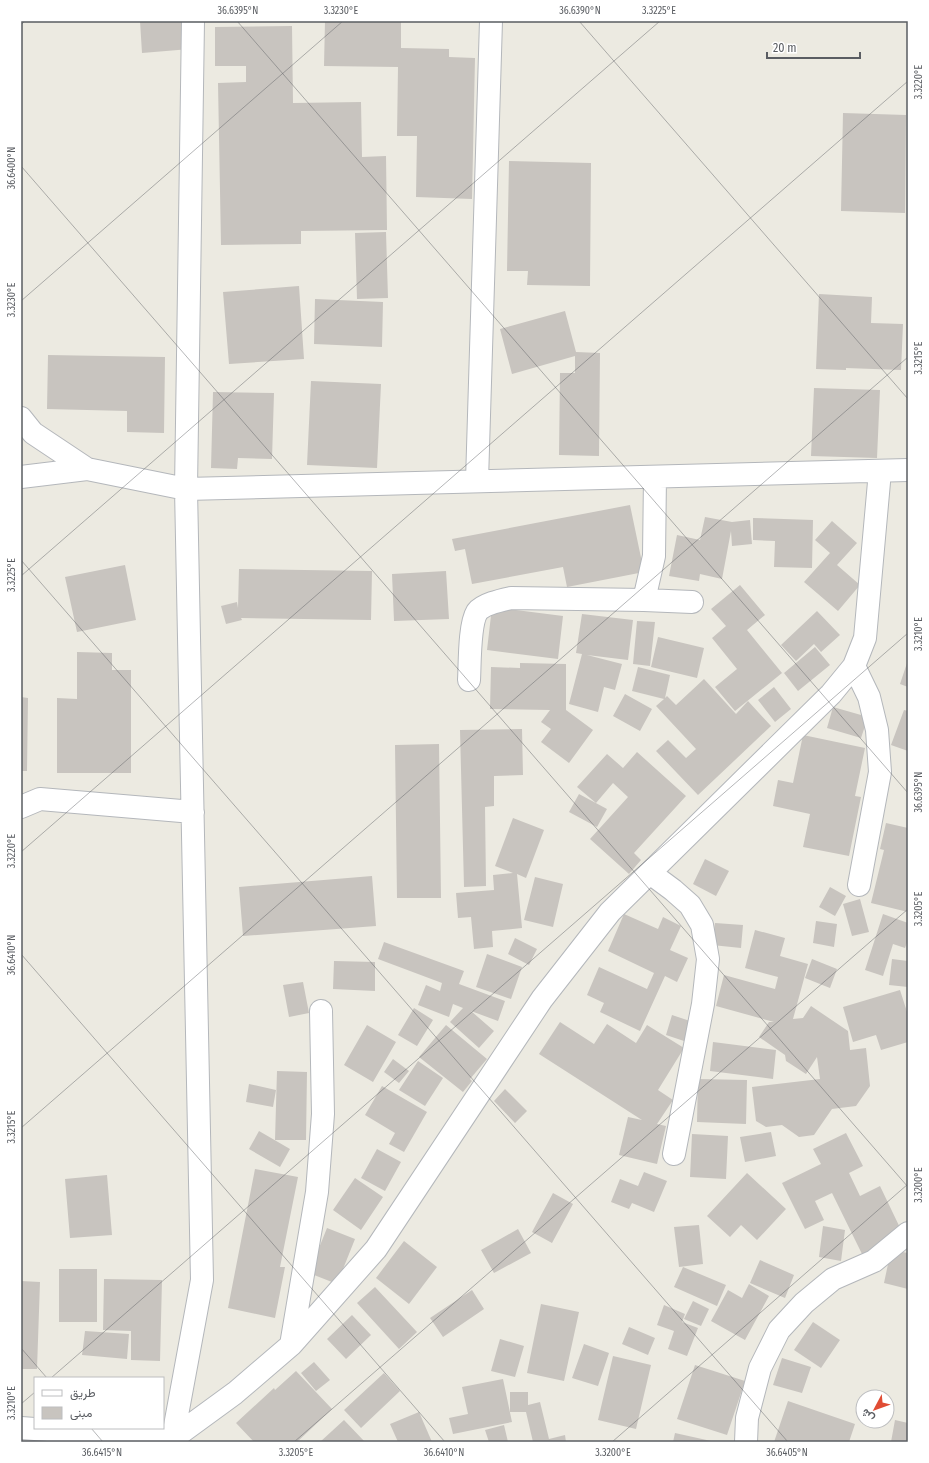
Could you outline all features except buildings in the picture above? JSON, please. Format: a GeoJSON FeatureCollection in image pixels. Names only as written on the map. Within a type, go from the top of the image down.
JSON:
{"type":"FeatureCollection","features":[{"type":"Feature","properties":{"kind":"street"},"geometry":{"type":"LineString","coordinates":[[172,1440],[202,1280],[186,489],[193,21]]}},
{"type":"Feature","properties":{"kind":"street"},"geometry":{"type":"LineString","coordinates":[[477,481],[491,21]]}},
{"type":"Feature","properties":{"kind":"street"},"geometry":{"type":"LineString","coordinates":[[21,418],[33,433],[87,469]]}},
{"type":"Feature","properties":{"kind":"street"},"geometry":{"type":"LineString","coordinates":[[21,477],[87,469],[186,489],[908,470]]}},
{"type":"Feature","properties":{"kind":"street"},"geometry":{"type":"LineString","coordinates":[[21,1428],[172,1440],[235,1393],[290,1345],[376,1249],[542,998],[610,912],[831,694],[854,666],[866,638],[880,471]]}},
{"type":"Feature","properties":{"kind":"street"},"geometry":{"type":"LineString","coordinates":[[644,600],[654,556],[655,477]]}},
{"type":"Feature","properties":{"kind":"street"},"geometry":{"type":"LineString","coordinates":[[469,680],[472,628],[478,612],[494,602],[511,598],[692,602]]}},
{"type":"Feature","properties":{"kind":"street"},"geometry":{"type":"LineString","coordinates":[[854,666],[869,697],[877,730],[880,772],[859,885]]}},
{"type":"Feature","properties":{"kind":"street"},"geometry":{"type":"LineString","coordinates":[[21,807],[40,799],[193,812]]}},
{"type":"Feature","properties":{"kind":"street"},"geometry":{"type":"LineString","coordinates":[[650,872],[690,905],[702,925],[708,959],[703,1004],[674,1154]]}},
{"type":"Feature","properties":{"kind":"street"},"geometry":{"type":"LineString","coordinates":[[290,1345],[317,1192],[323,1114],[321,1011]]}},
{"type":"Feature","properties":{"kind":"street"},"geometry":{"type":"LineString","coordinates":[[746,1442],[747,1418],[760,1368],[779,1330],[804,1303],[833,1279],[874,1261],[908,1233]]}}]}
